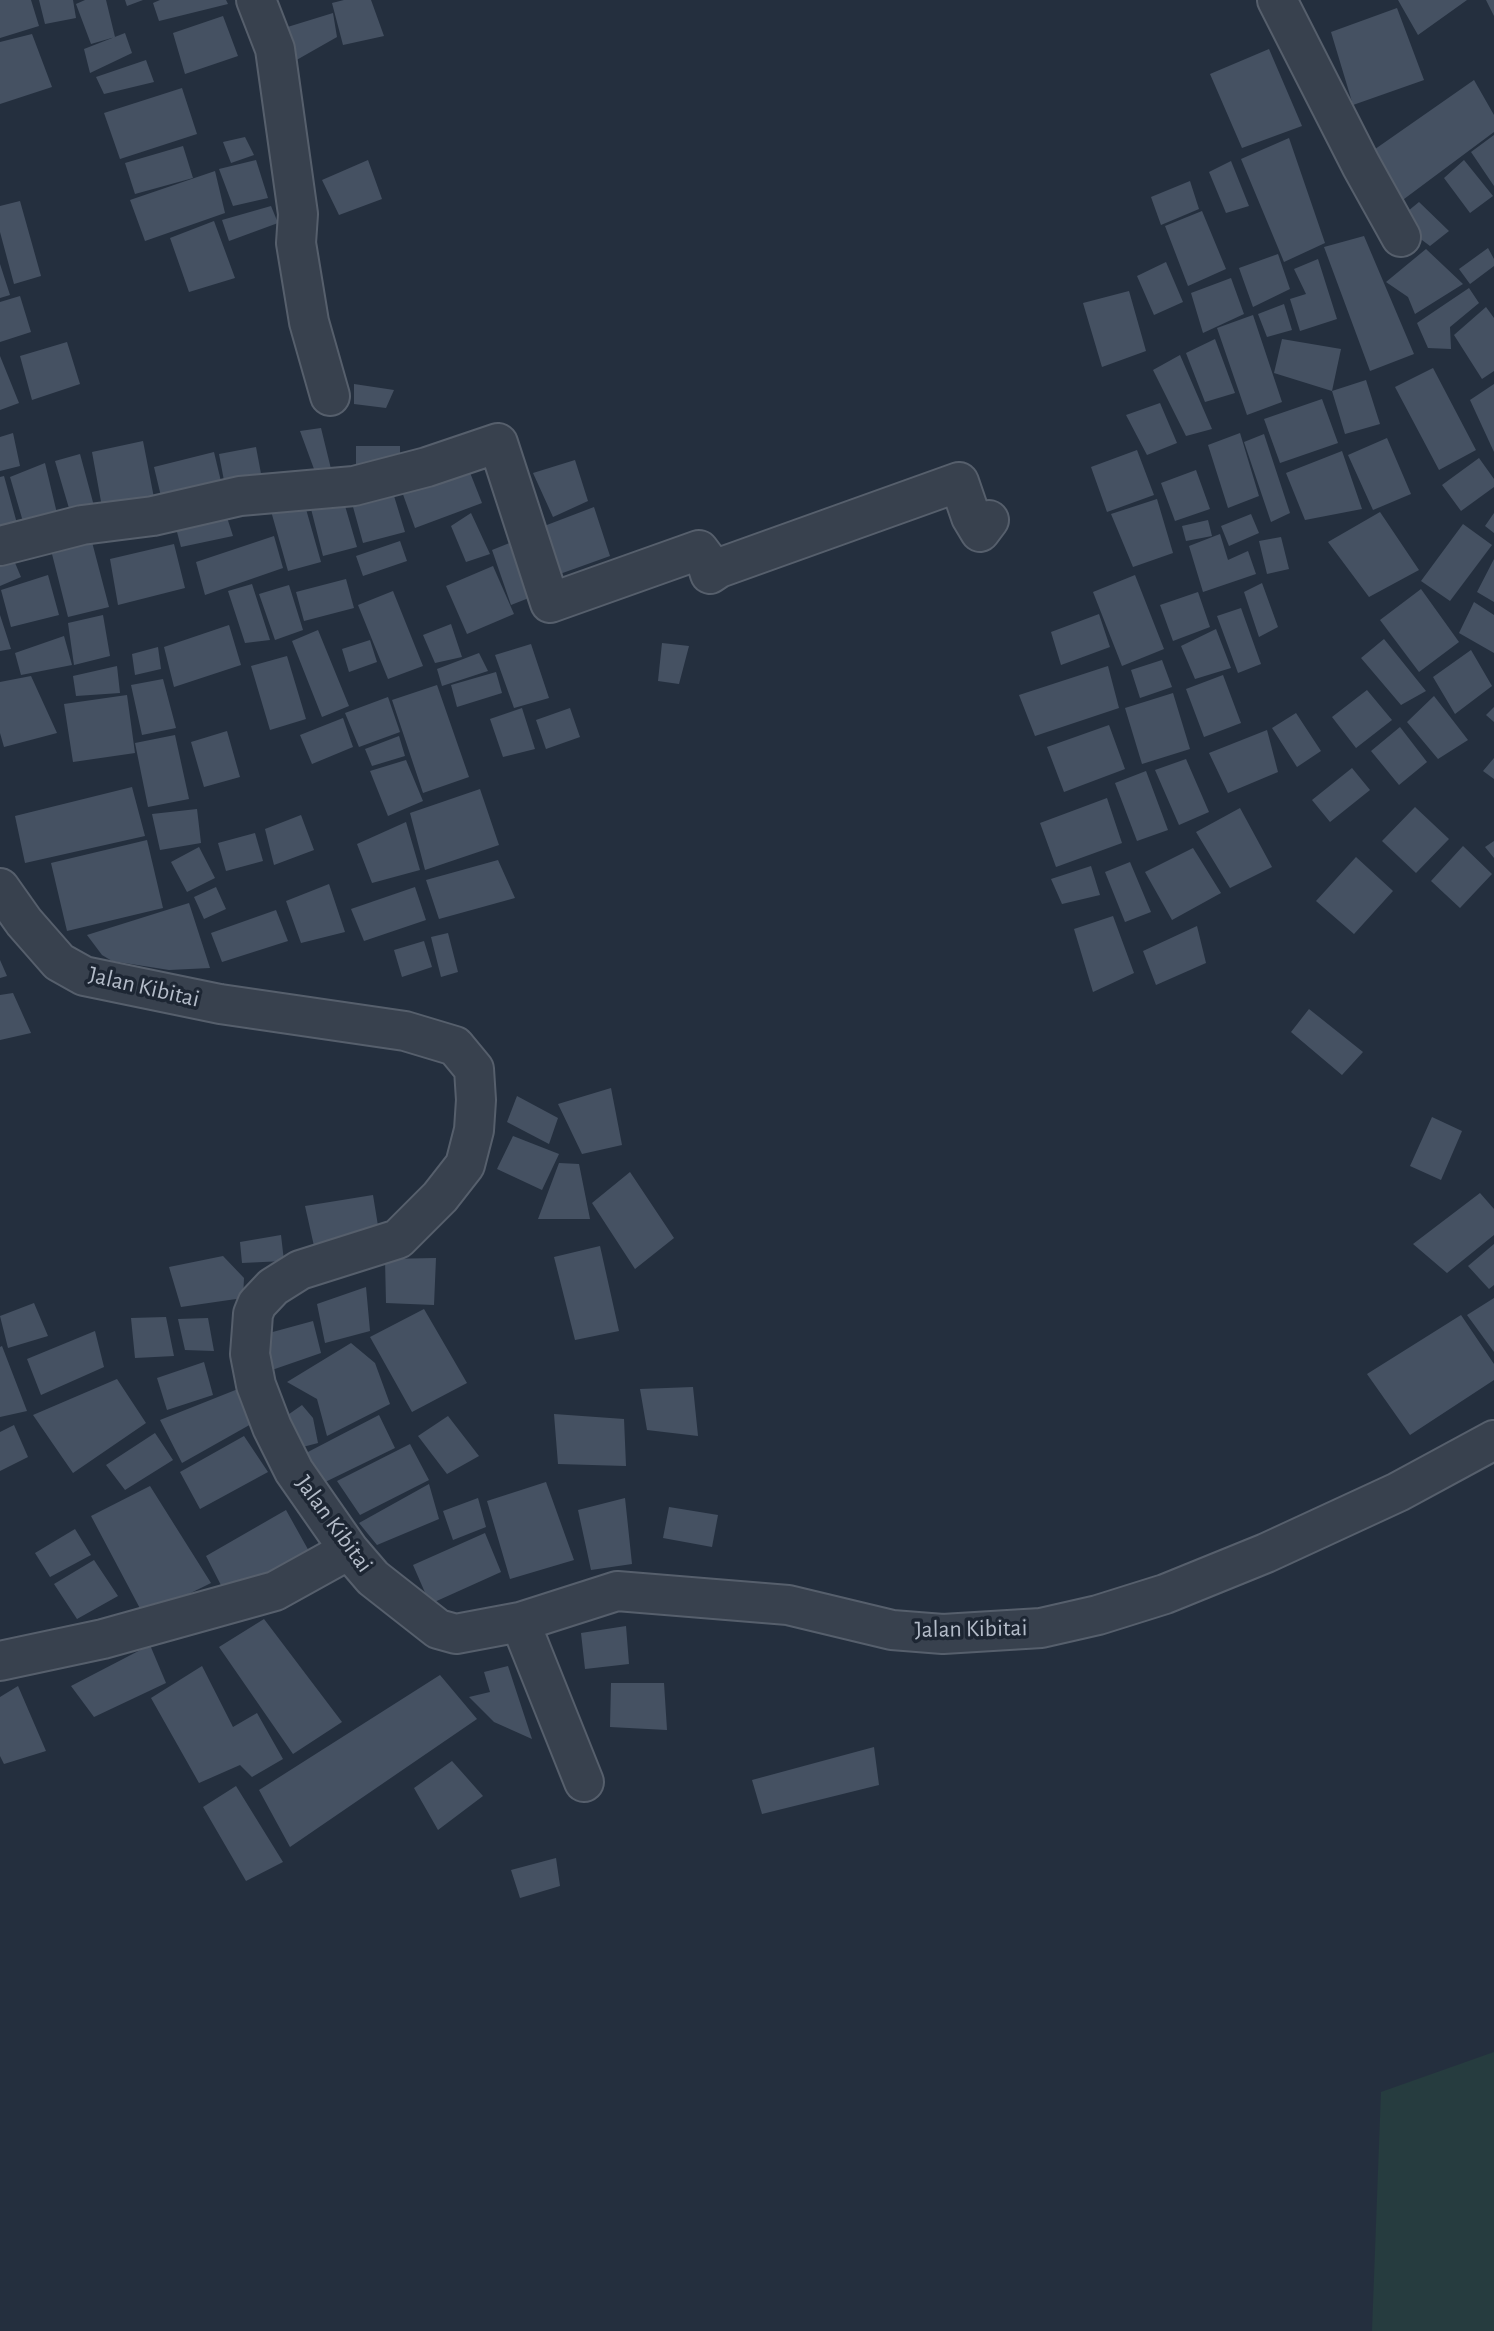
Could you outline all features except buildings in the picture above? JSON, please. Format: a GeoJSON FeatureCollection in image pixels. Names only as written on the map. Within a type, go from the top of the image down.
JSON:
{"type":"FeatureCollection","features":[{"type":"Feature","properties":{"kind":"street"},"geometry":{"type":"LineString","coordinates":[[256,0],[275,49],[298,214],[298,256],[309,322],[330,396]]}},
{"type":"Feature","properties":{"kind":"street"},"geometry":{"type":"LineString","coordinates":[[1276,0],[1401,237]]}},
{"type":"Feature","properties":{"kind":"street"},"geometry":{"type":"LineString","coordinates":[[0,545],[82,525],[153,516],[240,496],[355,486],[427,467],[498,443],[550,603],[661,561],[699,550],[705,558],[710,574],[719,568],[959,482],[971,517],[980,532],[989,520]]}},
{"type":"Feature","properties":{"kind":"street","name":"Jalan Kibitai"},"geometry":{"type":"LineString","coordinates":[[0,888],[24,922],[59,962],[84,976],[220,1004],[405,1031],[455,1046],[474,1069],[476,1100],[465,1165],[440,1197],[398,1239],[300,1270],[273,1287],[257,1304],[253,1314],[250,1354],[256,1385],[272,1427],[294,1471],[349,1550],[373,1578],[438,1629],[456,1634],[520,1622],[618,1591],[788,1605],[892,1630],[943,1634],[1041,1628],[1098,1615],[1165,1594],[1266,1553],[1398,1492],[1494,1440]]}},
{"type":"Feature","properties":{"kind":"street"},"geometry":{"type":"LineString","coordinates":[[0,1661],[103,1639],[275,1591],[349,1550]]}},
{"type":"Feature","properties":{"kind":"street"},"geometry":{"type":"LineString","coordinates":[[520,1622],[584,1782]]}},
{"type":"Feature","properties":{"kind":"green space"},"geometry":{"type":"Polygon","coordinates":[[[1494,2052],[1494,2331],[1372,2331],[1381,2092],[1494,2052]]]}}]}
